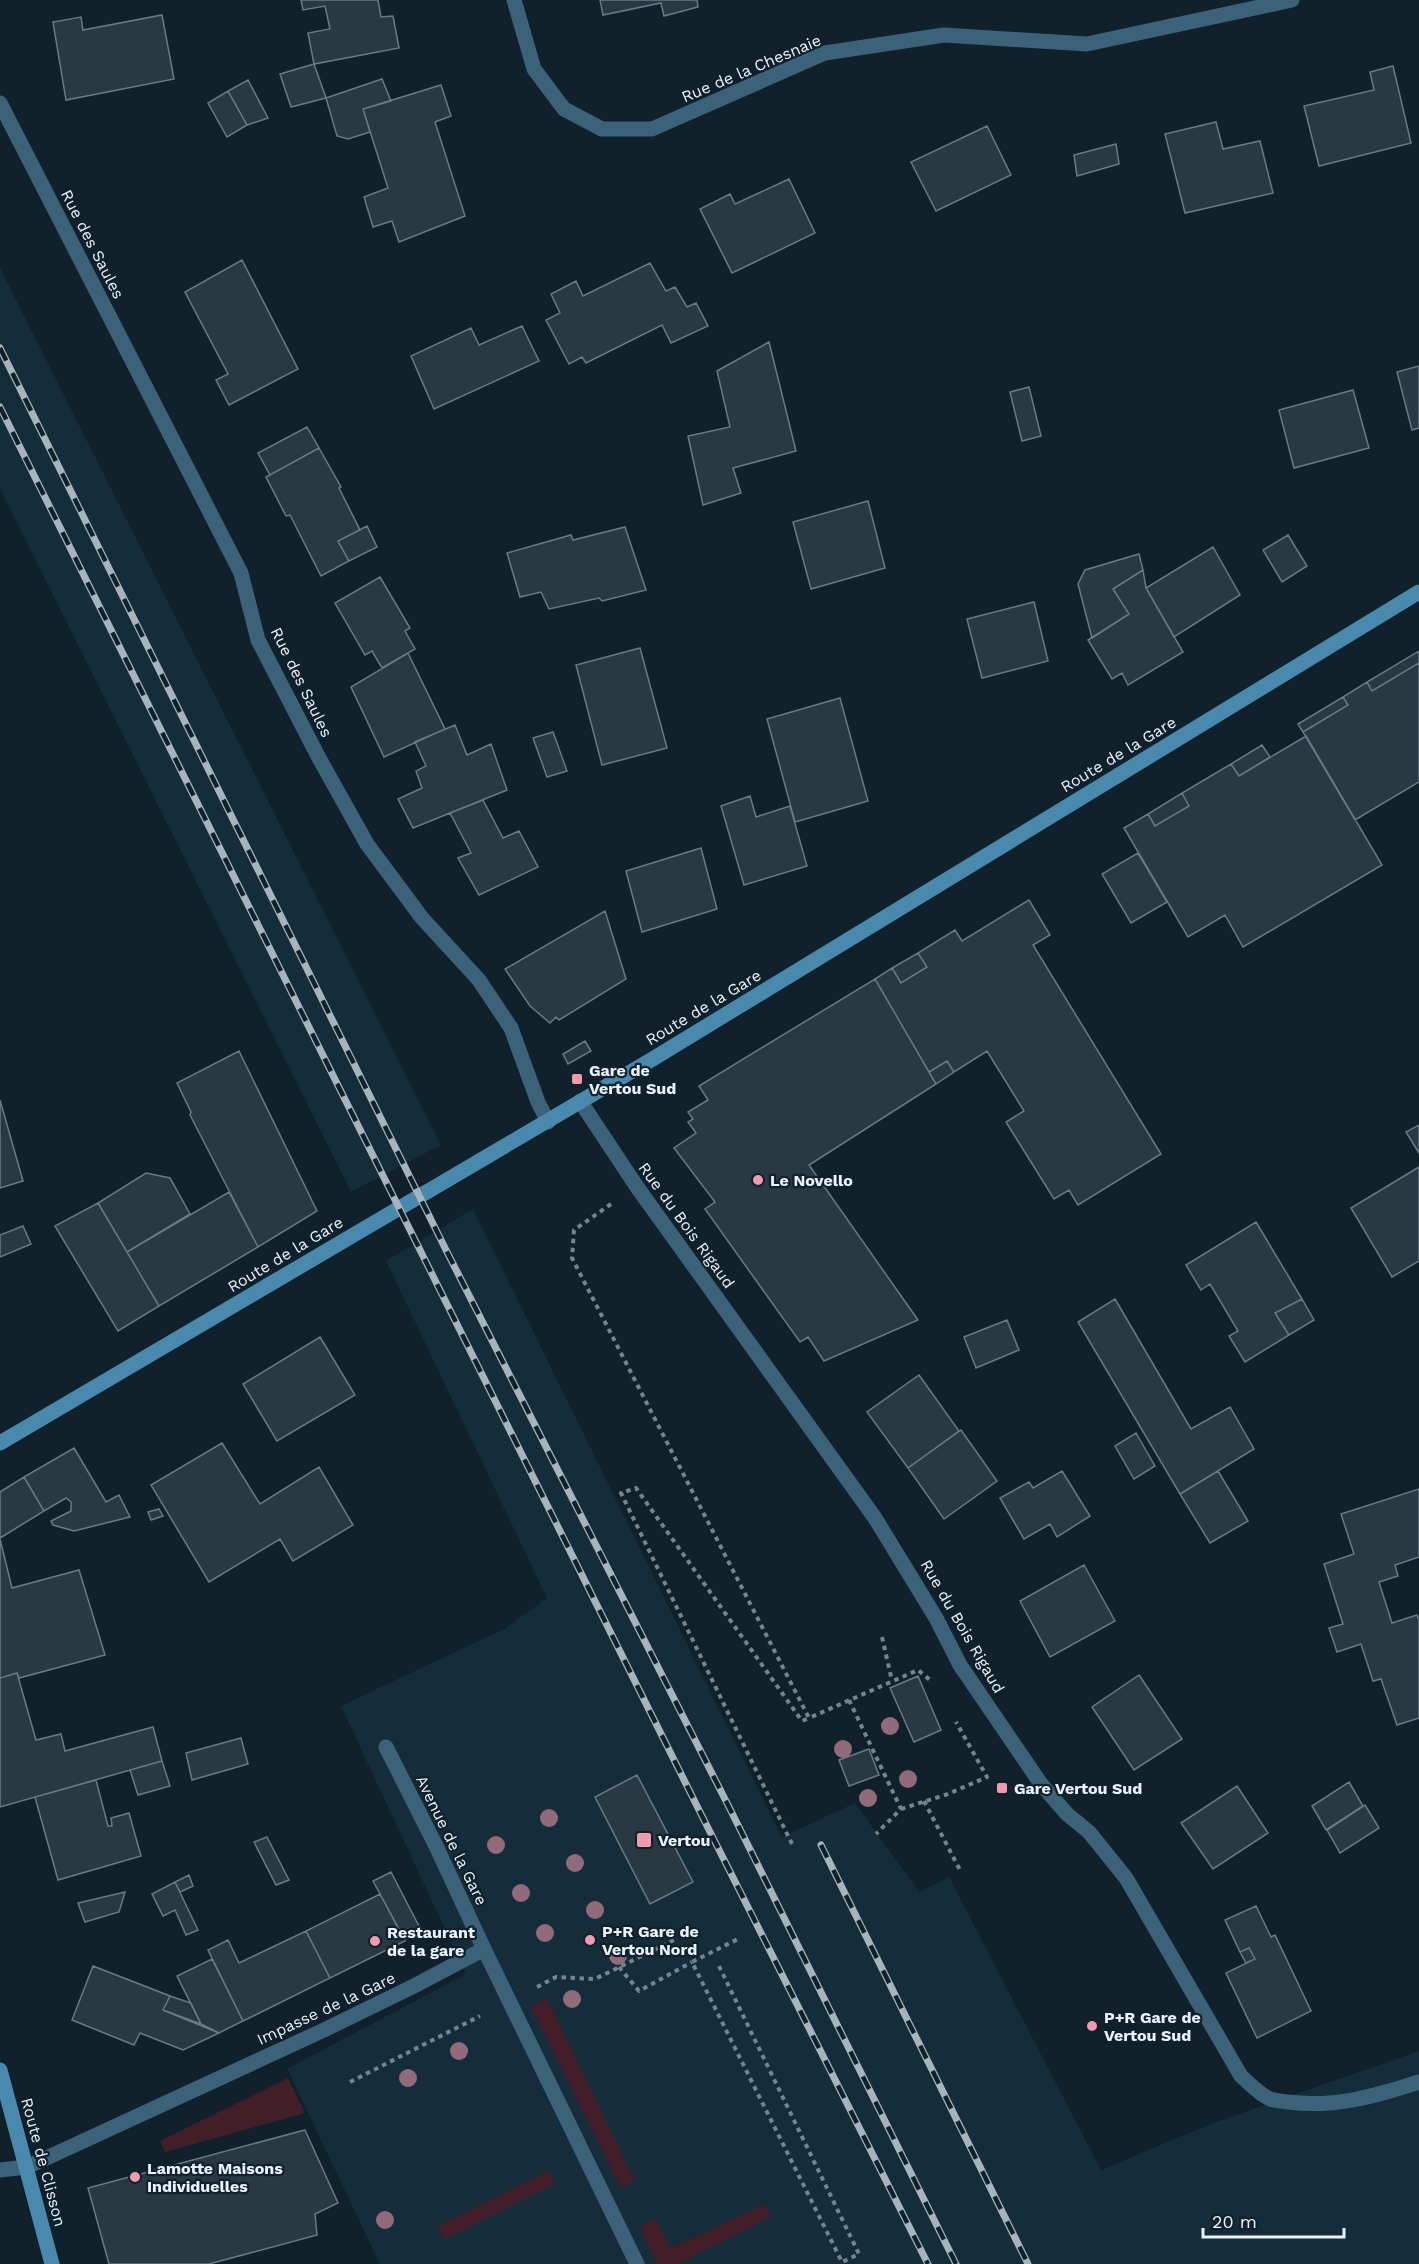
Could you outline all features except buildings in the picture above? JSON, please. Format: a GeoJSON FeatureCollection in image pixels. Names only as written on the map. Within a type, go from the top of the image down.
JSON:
{"type":"FeatureCollection","features":[{"type":"Feature","properties":{"kind":"main road","name":"Route de la Gare"},"geometry":{"type":"LineString","coordinates":[[0,1443],[548,1122],[1419,592]]}},
{"type":"Feature","properties":{"kind":"main road","name":"Route de Clisson"},"geometry":{"type":"LineString","coordinates":[[0,2070],[52,2264]]}},
{"type":"Feature","properties":{"kind":"street","name":"Rue de la Chesnaie"},"geometry":{"type":"LineString","coordinates":[[514,0],[534,69],[564,109],[602,129],[652,129],[825,53],[944,35],[1087,44],[1292,0]]}},
{"type":"Feature","properties":{"kind":"street","name":"Rue des Saules"},"geometry":{"type":"LineString","coordinates":[[0,103],[241,573],[258,639],[319,758],[367,844],[422,918],[479,980],[511,1028],[538,1102],[548,1122]]}},
{"type":"Feature","properties":{"kind":"street","name":"Rue du Bois Rigaud"},"geometry":{"type":"LineString","coordinates":[[580,1101],[637,1187],[875,1518],[931,1608],[960,1665],[1041,1785],[1067,1814],[1089,1832],[1126,1878],[1241,2076],[1270,2099],[1301,2103],[1338,2104],[1376,2096],[1419,2082]]}},
{"type":"Feature","properties":{"kind":"street","name":"Avenue de la Gare"},"geometry":{"type":"LineString","coordinates":[[386,1747],[484,1949]]}},
{"type":"Feature","properties":{"kind":"street","name":"Impasse de la Gare"},"geometry":{"type":"LineString","coordinates":[[0,2170],[27,2167],[334,2025],[484,1949]]}},
{"type":"Feature","properties":{"kind":"street"},"geometry":{"type":"LineString","coordinates":[[484,1949],[637,2264]]}},
{"type":"Feature","properties":{"kind":"path"},"geometry":{"type":"LineString","coordinates":[[637,1187],[574,1230],[572,1258],[809,1718]]}},
{"type":"Feature","properties":{"kind":"path"},"geometry":{"type":"LineString","coordinates":[[792,1844],[621,1493],[636,1488],[802,1721],[918,1670],[934,1683]]}},
{"type":"Feature","properties":{"kind":"path"},"geometry":{"type":"LineString","coordinates":[[882,1637],[892,1681]]}},
{"type":"Feature","properties":{"kind":"path"},"geometry":{"type":"LineString","coordinates":[[849,1700],[901,1809]]}},
{"type":"Feature","properties":{"kind":"path"},"geometry":{"type":"LineString","coordinates":[[876,1834],[901,1809],[948,1794],[987,1777],[952,1714]]}},
{"type":"Feature","properties":{"kind":"path"},"geometry":{"type":"LineString","coordinates":[[924,1800],[961,1872]]}},
{"type":"Feature","properties":{"kind":"path"},"geometry":{"type":"LineString","coordinates":[[619,1966],[639,1991],[740,1938]]}},
{"type":"Feature","properties":{"kind":"path"},"geometry":{"type":"LineString","coordinates":[[635,1959],[674,1940]]}},
{"type":"Feature","properties":{"kind":"path"},"geometry":{"type":"LineString","coordinates":[[692,1962],[842,2262],[859,2254],[719,1966]]}},
{"type":"Feature","properties":{"kind":"shaded area"},"geometry":{"type":"Polygon","coordinates":[[[0,268],[441,1145],[351,1192],[0,489],[0,268]]]}},
{"type":"Feature","properties":{"kind":"shaded area"},"geometry":{"type":"Polygon","coordinates":[[[473,1209],[782,1837],[855,1803],[919,1892],[949,1877],[1101,2170],[1213,2123],[1419,2051],[1419,2264],[380,2264],[287,2069],[466,1974],[341,1706],[506,1628],[547,1598],[386,1261],[473,1209]]]}},
{"type":"Feature","properties":{"kind":"shaded area"},"geometry":{"type":"Polygon","coordinates":[[[547,1998],[635,2181],[621,2188],[531,2007],[547,1998]]]}},
{"type":"Feature","properties":{"kind":"shaded area"},"geometry":{"type":"Polygon","coordinates":[[[288,2078],[305,2113],[165,2152],[160,2141],[288,2078]]]}},
{"type":"Feature","properties":{"kind":"shaded area"},"geometry":{"type":"Polygon","coordinates":[[[548,2171],[555,2184],[444,2240],[438,2226],[548,2171]]]}},
{"type":"Feature","properties":{"kind":"shaded area"},"geometry":{"type":"Polygon","coordinates":[[[765,2204],[771,2217],[679,2264],[657,2264],[640,2226],[656,2219],[671,2248],[765,2204]]]}},
{"type":"Feature","properties":{"kind":"railway"},"geometry":{"type":"LineString","coordinates":[[0,348],[446,1250],[728,1805],[956,2264]]}},
{"type":"Feature","properties":{"kind":"railway"},"geometry":{"type":"LineString","coordinates":[[0,407],[702,1816],[928,2264]]}},
{"type":"Feature","properties":{"kind":"railway"},"geometry":{"type":"LineString","coordinates":[[821,1845],[1028,2264]]}},
{"type":"Feature","properties":{"kind":"place","name":"Gare de Vertou Sud"},"geometry":{"type":"Point","coordinates":[577,1079]}},
{"type":"Feature","properties":{"kind":"place","name":"Le Novello"},"geometry":{"type":"Point","coordinates":[758,1180]}},
{"type":"Feature","properties":{"kind":"place","name":"Gare Vertou Sud"},"geometry":{"type":"Point","coordinates":[1002,1788]}},
{"type":"Feature","properties":{"kind":"place","name":"Vertou"},"geometry":{"type":"Point","coordinates":[644,1840]}},
{"type":"Feature","properties":{"kind":"place","name":"P+R Gare de Vertou Nord"},"geometry":{"type":"Point","coordinates":[590,1940]}},
{"type":"Feature","properties":{"kind":"place","name":"Restaurant de la gare"},"geometry":{"type":"Point","coordinates":[375,1941]}},
{"type":"Feature","properties":{"kind":"place","name":"P+R Gare de Vertou Sud"},"geometry":{"type":"Point","coordinates":[1092,2026]}},
{"type":"Feature","properties":{"kind":"place","name":"Lamotte Maisons Individuelles"},"geometry":{"type":"Point","coordinates":[135,2177]}}]}
